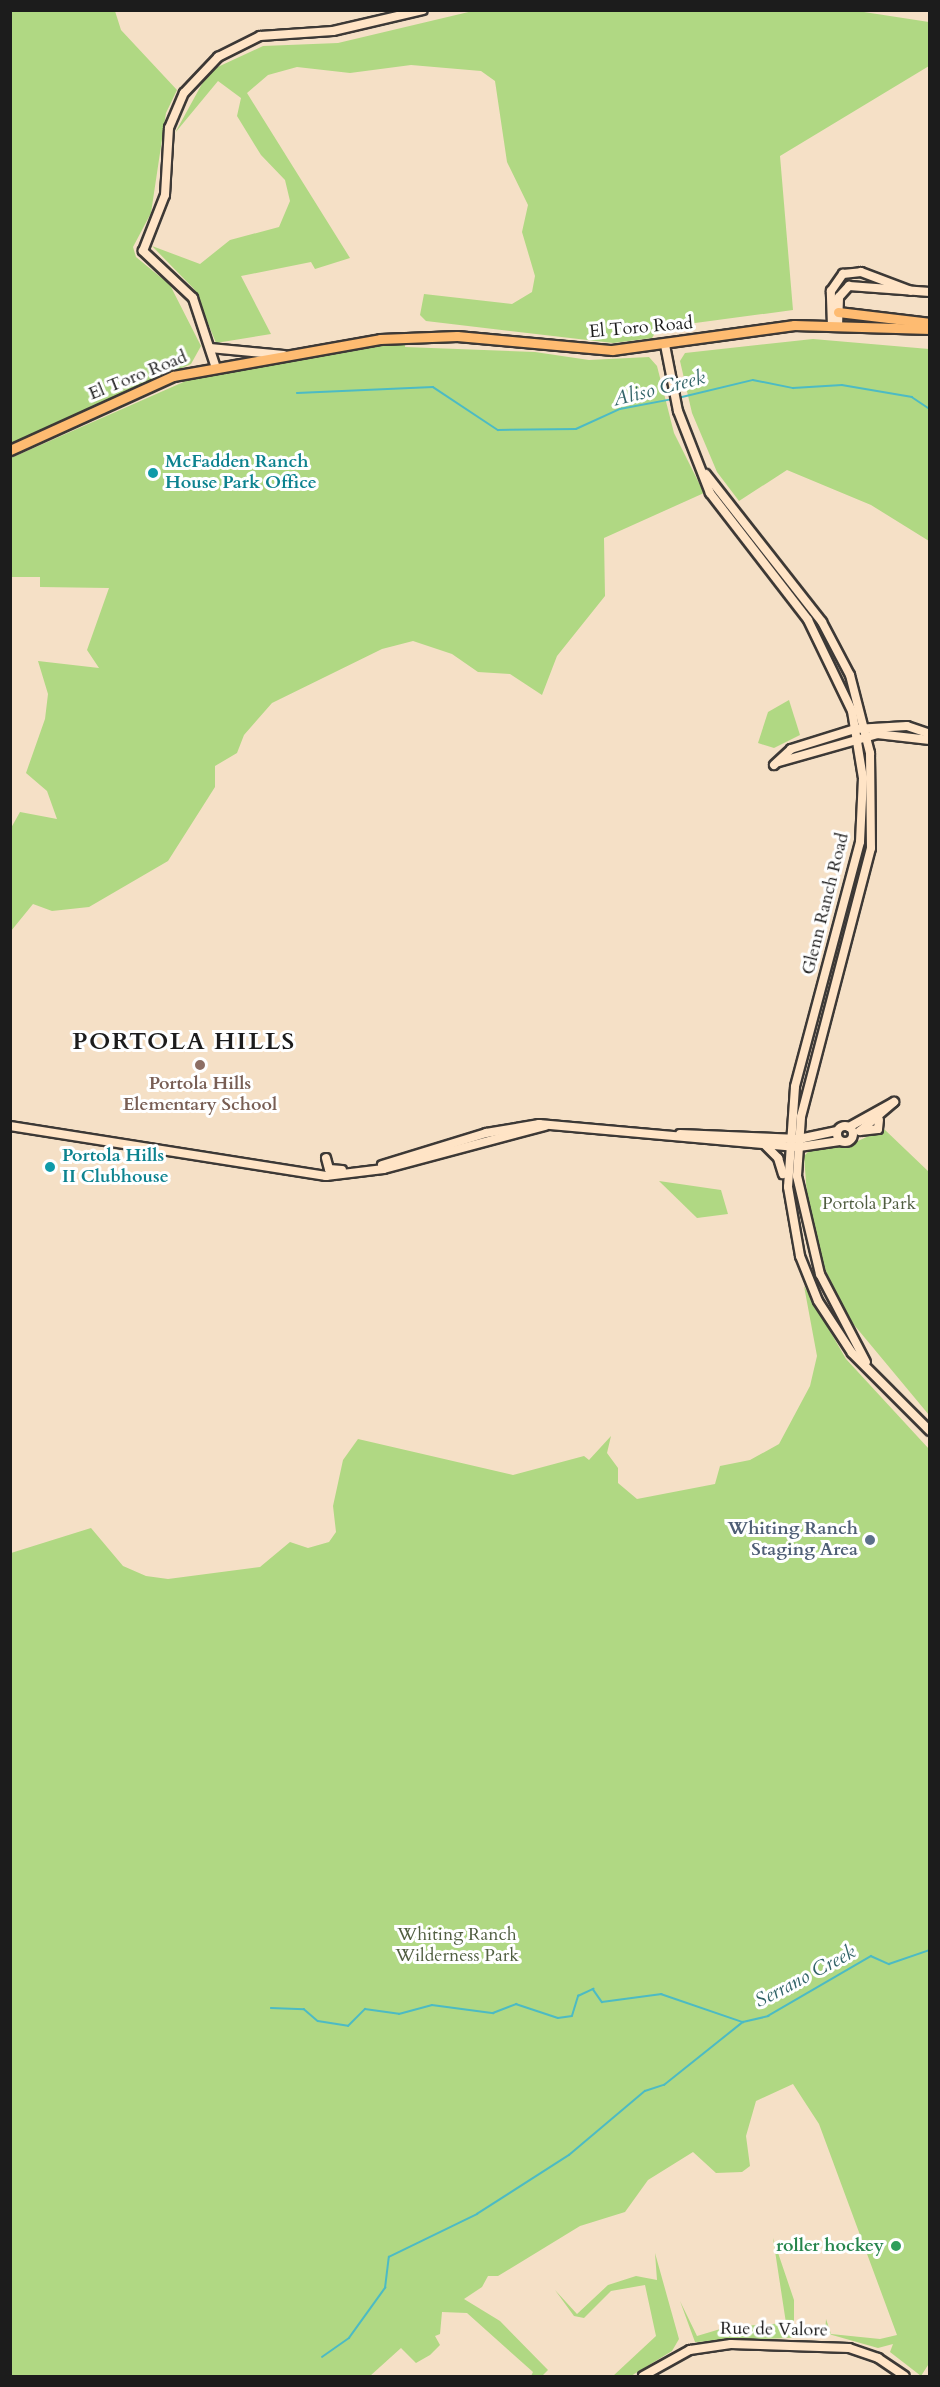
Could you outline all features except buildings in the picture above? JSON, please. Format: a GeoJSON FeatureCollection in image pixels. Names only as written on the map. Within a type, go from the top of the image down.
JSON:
{"type":"FeatureCollection","features":[{"type":"Feature","properties":{"kind":"main road"},"geometry":{"type":"LineString","coordinates":[[838,312],[930,323]]}},
{"type":"Feature","properties":{"kind":"main road","name":"El Toro Road"},"geometry":{"type":"LineString","coordinates":[[10,450],[138,390],[215,365],[435,335],[599,350],[665,345],[765,328],[835,326],[930,329]]}},
{"type":"Feature","properties":{"kind":"street"},"geometry":{"type":"LineString","coordinates":[[215,365],[193,298],[174,274],[143,252],[165,195],[167,145],[175,112],[193,81],[215,59],[268,34],[333,31],[423,10]]}},
{"type":"Feature","properties":{"kind":"street"},"geometry":{"type":"LineString","coordinates":[[835,326],[831,291],[843,274],[861,273],[910,291]]}},
{"type":"Feature","properties":{"kind":"street"},"geometry":{"type":"LineString","coordinates":[[835,326],[838,297],[849,286],[930,292]]}},
{"type":"Feature","properties":{"kind":"street","name":"Glenn Ranch Road"},"geometry":{"type":"LineString","coordinates":[[665,345],[669,376],[689,441],[717,504],[816,631],[844,687],[861,732],[875,809],[871,848],[803,1107],[797,1176],[813,1252],[866,1363]]}},
{"type":"Feature","properties":{"kind":"street","name":"El Toro Road"},"geometry":{"type":"LineString","coordinates":[[210,348],[284,355]]}},
{"type":"Feature","properties":{"kind":"street"},"geometry":{"type":"LineString","coordinates":[[930,734],[907,726],[861,732],[791,749],[774,765],[861,732],[904,734],[930,740]]}},
{"type":"Feature","properties":{"kind":"street","name":"Glenn Ranch Road"},"geometry":{"type":"LineString","coordinates":[[861,732],[860,842],[795,1087],[788,1141],[791,1212],[818,1301],[852,1353],[866,1363],[930,1431]]}},
{"type":"Feature","properties":{"kind":"street"},"geometry":{"type":"LineString","coordinates":[[799,1143],[837,1131],[854,1130],[876,1118]]}},
{"type":"Feature","properties":{"kind":"street"},"geometry":{"type":"LineString","coordinates":[[10,1126],[297,1175],[362,1172],[545,1126]]}},
{"type":"Feature","properties":{"kind":"street"},"geometry":{"type":"LineString","coordinates":[[362,1172],[513,1126],[680,1134],[799,1143],[848,1141],[854,1130]]}},
{"type":"Feature","properties":{"kind":"street"},"geometry":{"type":"LineString","coordinates":[[837,1131],[840,1141]]}},
{"type":"Feature","properties":{"kind":"street"},"geometry":{"type":"LineString","coordinates":[[680,1134],[762,1142],[788,1141]]}},
{"type":"Feature","properties":{"kind":"street"},"geometry":{"type":"LineString","coordinates":[[762,1142],[782,1166],[791,1212]]}},
{"type":"Feature","properties":{"kind":"street"},"geometry":{"type":"LineString","coordinates":[[326,1158],[335,1171],[396,1160]]}},
{"type":"Feature","properties":{"kind":"street","name":"Rue de Valore"},"geometry":{"type":"LineString","coordinates":[[643,2376],[690,2350],[731,2344],[849,2348],[878,2358],[905,2376]]}},
{"type":"Feature","properties":{"kind":"green space"},"geometry":{"type":"Polygon","coordinates":[[[477,10],[851,10],[929,22],[929,66],[780,156],[793,310],[658,328],[652,338],[613,343],[426,321],[420,315],[424,294],[512,304],[532,292],[535,276],[522,232],[528,205],[507,162],[495,81],[481,71],[411,65],[350,73],[297,67],[268,75],[247,93],[350,258],[315,269],[311,262],[241,276],[271,334],[216,343],[194,289],[152,246],[200,264],[230,240],[279,227],[290,201],[285,180],[261,155],[237,116],[241,98],[218,81],[175,133],[209,71],[263,46],[338,43],[477,10]]]}},
{"type":"Feature","properties":{"kind":"green space"},"geometry":{"type":"Polygon","coordinates":[[[10,11],[115,11],[121,30],[177,90],[166,113],[151,213],[133,247],[136,257],[170,285],[201,346],[191,364],[11,444],[10,11]]]}},
{"type":"Feature","properties":{"kind":"green space"},"geometry":{"type":"Polygon","coordinates":[[[813,339],[929,349],[929,541],[871,505],[787,470],[739,501],[717,472],[692,413],[680,361],[685,353],[813,339]]]}},
{"type":"Feature","properties":{"kind":"green space"},"geometry":{"type":"Polygon","coordinates":[[[405,342],[405,347],[535,352],[589,360],[649,357],[657,366],[674,433],[704,493],[604,538],[605,596],[557,656],[542,695],[510,674],[478,672],[452,654],[413,641],[382,649],[272,703],[244,735],[237,753],[215,766],[215,787],[168,861],[89,907],[52,911],[33,904],[11,931],[11,828],[20,812],[57,819],[47,791],[26,773],[45,719],[48,694],[38,661],[99,668],[87,650],[109,588],[40,587],[40,577],[11,577],[11,458],[188,380],[405,342]]]}},
{"type":"Feature","properties":{"kind":"green space"},"geometry":{"type":"Polygon","coordinates":[[[789,700],[800,735],[774,748],[758,743],[768,712],[789,700]]]}},
{"type":"Feature","properties":{"kind":"green space","name":"Portola Park"},"geometry":{"type":"Polygon","coordinates":[[[884,1129],[929,1172],[929,1415],[850,1320],[823,1265],[808,1208],[804,1156],[810,1150],[847,1146],[884,1129]]]}},
{"type":"Feature","properties":{"kind":"green space"},"geometry":{"type":"Polygon","coordinates":[[[659,1181],[721,1190],[728,1214],[697,1218],[659,1181]]]}},
{"type":"Feature","properties":{"kind":"green space","name":"Whiting Ranch Wilderness Park"},"geometry":{"type":"Polygon","coordinates":[[[804,1286],[846,1359],[929,1449],[930,2362],[921,2376],[890,2352],[893,2344],[878,2348],[825,2333],[826,2319],[831,2334],[880,2339],[897,2335],[819,2124],[793,2084],[756,2101],[746,2136],[750,2166],[742,2172],[716,2173],[693,2152],[648,2180],[625,2212],[580,2226],[498,2276],[488,2276],[482,2287],[464,2299],[500,2321],[548,2370],[542,2376],[531,2376],[533,2372],[467,2313],[442,2312],[440,2334],[435,2336],[440,2345],[430,2355],[416,2363],[401,2348],[370,2376],[11,2376],[11,1553],[91,1528],[123,1566],[146,1576],[168,1579],[260,1567],[290,1542],[308,1548],[329,1542],[336,1532],[333,1506],[343,1460],[358,1439],[513,1475],[584,1456],[589,1460],[611,1436],[607,1453],[618,1468],[618,1483],[637,1499],[715,1484],[720,1466],[750,1460],[779,1444],[810,1386],[817,1356],[804,1286]]]}},
{"type":"Feature","properties":{"kind":"green space"},"geometry":{"type":"Polygon","coordinates":[[[773,2238],[794,2300],[794,2333],[811,2337],[695,2342],[680,2301],[697,2336],[727,2327],[786,2323],[773,2238]]]}},
{"type":"Feature","properties":{"kind":"green space"},"geometry":{"type":"Polygon","coordinates":[[[655,2253],[679,2339],[672,2351],[631,2376],[613,2376],[656,2336],[645,2285],[611,2291],[584,2318],[574,2316],[555,2290],[577,2314],[608,2285],[636,2276],[657,2280],[655,2253]]]}},
{"type":"Feature","properties":{"kind":"waterway","name":"Aliso Creek"},"geometry":{"type":"LineString","coordinates":[[678,398],[753,380],[793,388],[842,385],[912,397],[930,409]]}},
{"type":"Feature","properties":{"kind":"waterway","name":"Aliso Creek"},"geometry":{"type":"LineString","coordinates":[[297,393],[433,387],[498,430],[576,429],[620,409],[673,399]]}},
{"type":"Feature","properties":{"kind":"waterway","name":"Serrano Creek"},"geometry":{"type":"LineString","coordinates":[[271,2008],[304,2009],[318,2021],[348,2026],[365,2009],[399,2014],[432,2005],[493,2013],[516,2004],[558,2018],[572,2016],[578,1996],[593,1989],[602,2002],[661,1994],[743,2022],[768,2016],[871,1956],[889,1964],[930,1950]]}},
{"type":"Feature","properties":{"kind":"waterway"},"geometry":{"type":"LineString","coordinates":[[322,2357],[349,2338],[385,2288],[389,2257],[477,2214],[569,2155],[645,2091],[664,2085],[743,2022]]}},
{"type":"Feature","properties":{"kind":"place","name":"McFadden Ranch House Park Office"},"geometry":{"type":"Point","coordinates":[153,473]}},
{"type":"Feature","properties":{"kind":"place","name":"Portola Hills Elementary School"},"geometry":{"type":"Point","coordinates":[200,1065]}},
{"type":"Feature","properties":{"kind":"place","name":"Portola Hills II Clubhouse"},"geometry":{"type":"Point","coordinates":[50,1167]}},
{"type":"Feature","properties":{"kind":"place","name":"Whiting Ranch Staging Area"},"geometry":{"type":"Point","coordinates":[870,1540]}},
{"type":"Feature","properties":{"kind":"place","name":"roller hockey"},"geometry":{"type":"Point","coordinates":[896,2246]}},
{"type":"Feature","properties":{"kind":"district","name":"PORTOLA HILLS"},"geometry":{"type":"Point","coordinates":[184,1042]}}]}
